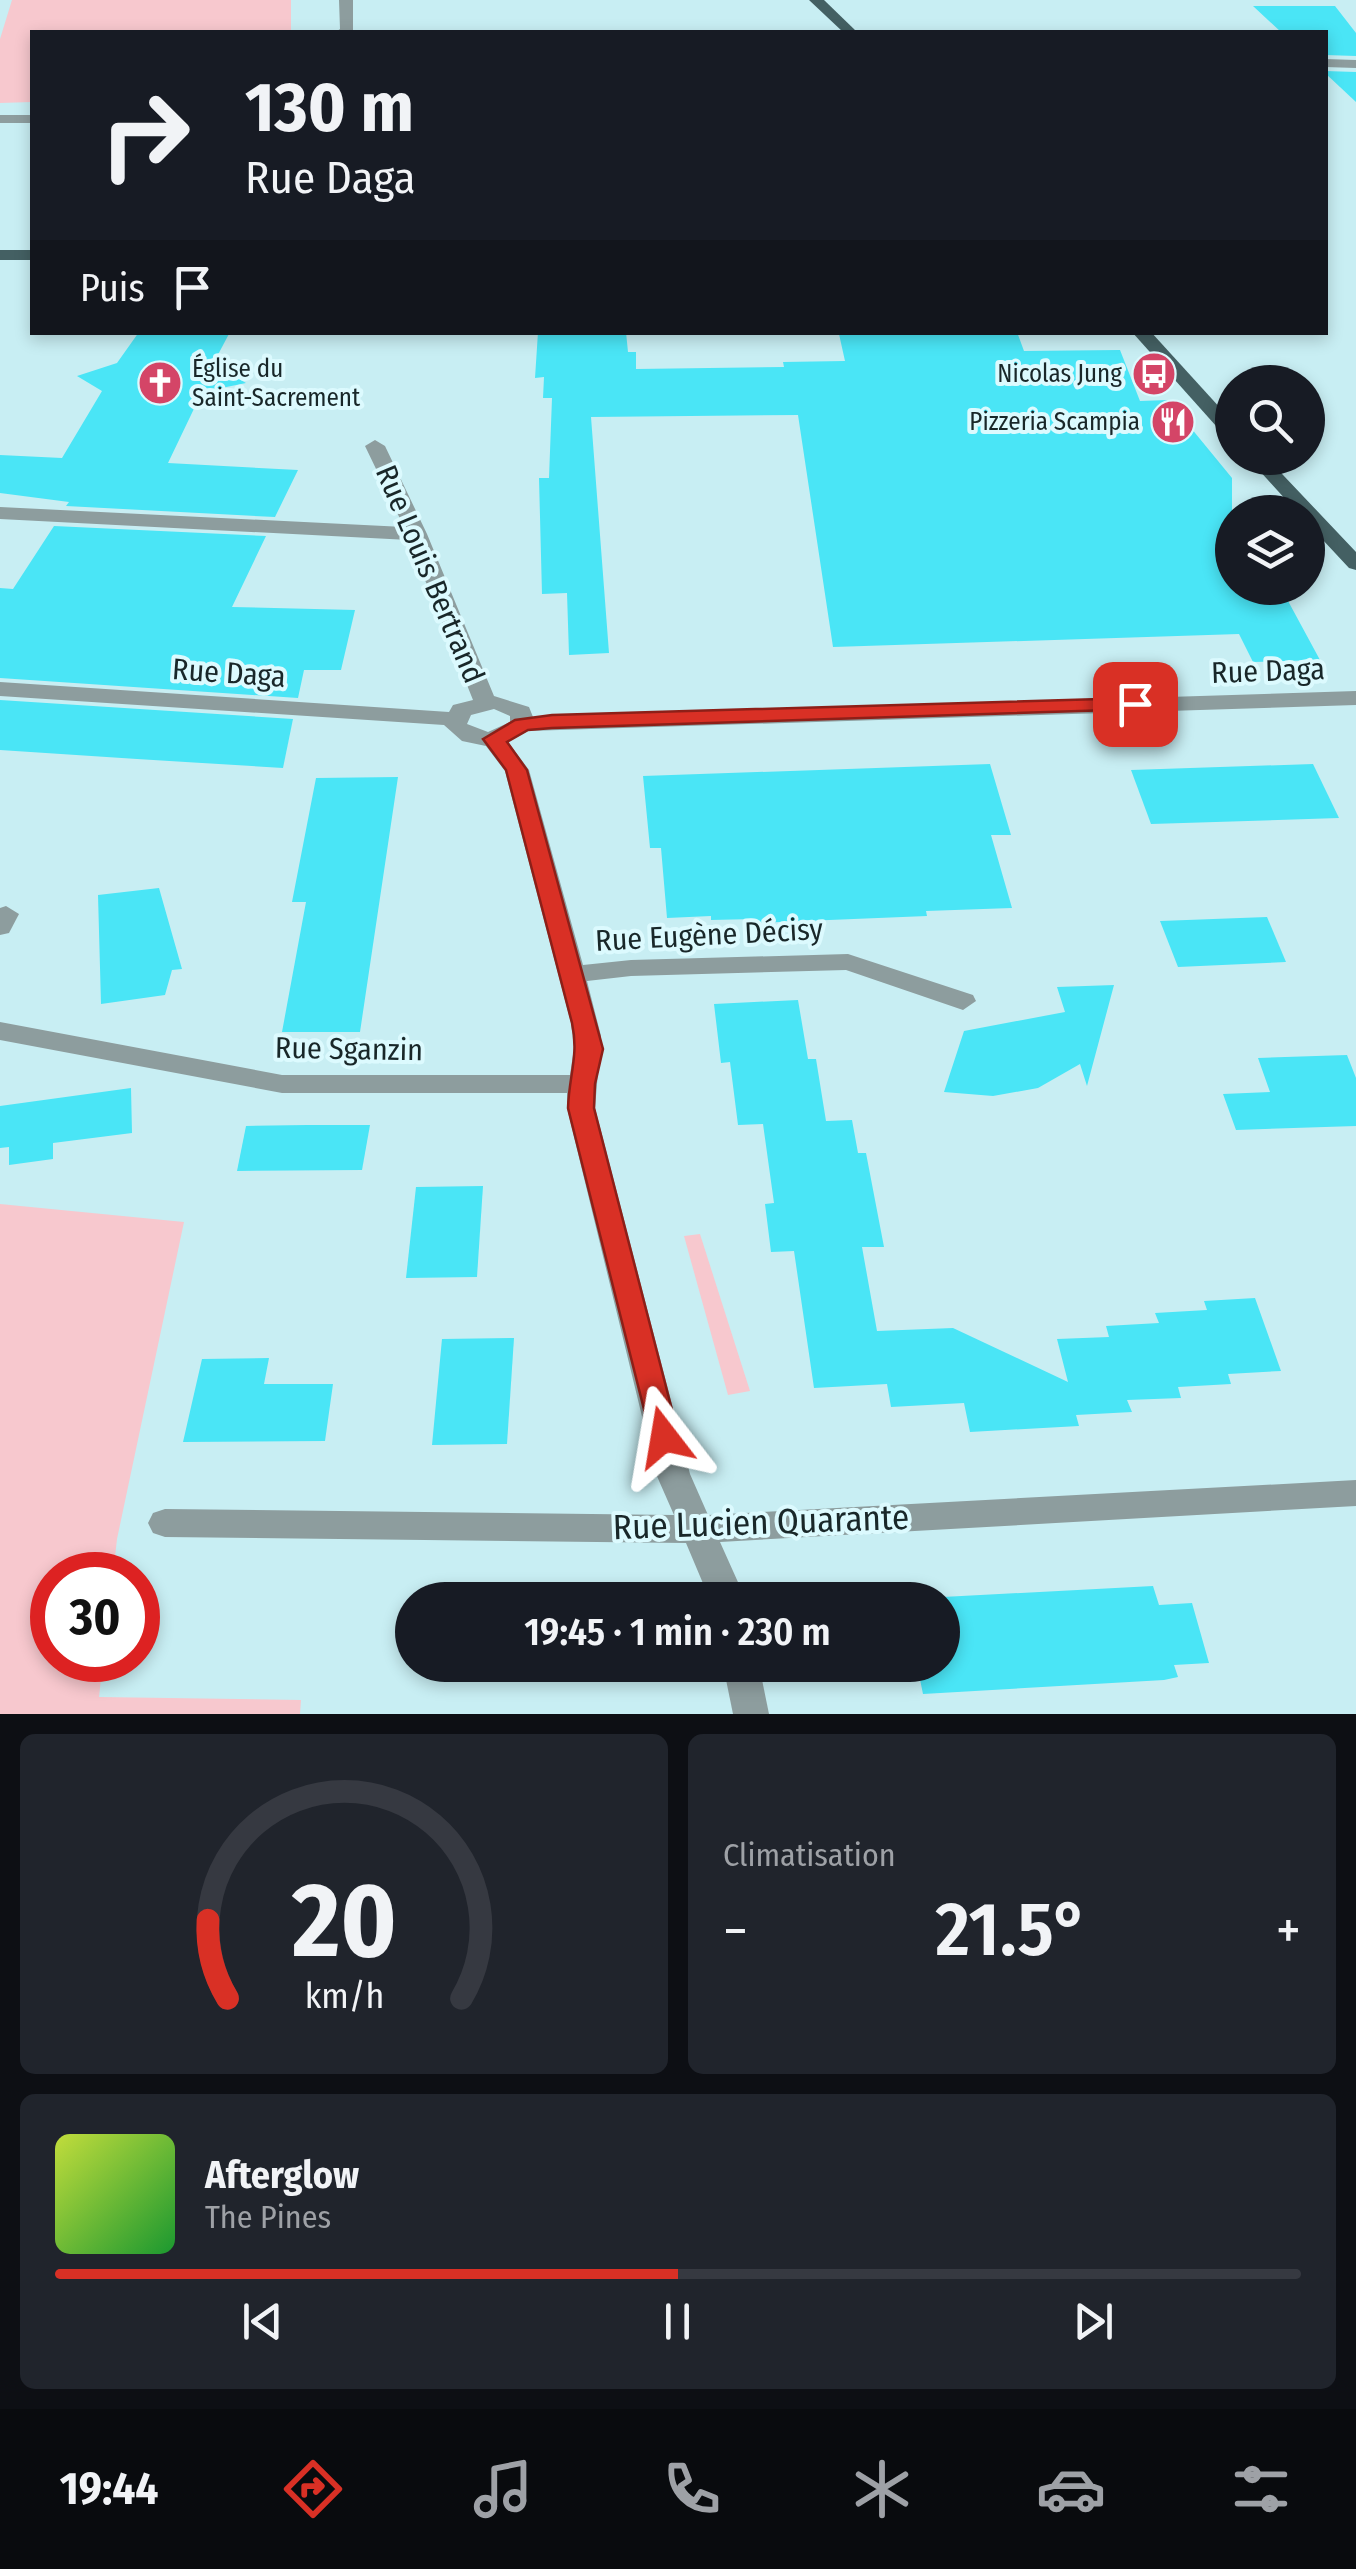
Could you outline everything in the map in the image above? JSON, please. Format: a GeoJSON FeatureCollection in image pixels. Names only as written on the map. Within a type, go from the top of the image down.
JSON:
{"type":"FeatureCollection","features":[{"type":"Feature","properties":{"kind":"main road"},"geometry":{"type":"LineString","coordinates":[[816,0],[848,30]]}},
{"type":"Feature","properties":{"kind":"main road"},"geometry":{"type":"LineString","coordinates":[[0,255],[30,255]]}},
{"type":"Feature","properties":{"kind":"main road"},"geometry":{"type":"LineString","coordinates":[[1143,335],[1215,414]]}},
{"type":"Feature","properties":{"kind":"main road"},"geometry":{"type":"LineString","coordinates":[[1273,475],[1356,564]]}},
{"type":"Feature","properties":{"kind":"street"},"geometry":{"type":"LineString","coordinates":[[346,0],[347,30]]}},
{"type":"Feature","properties":{"kind":"street"},"geometry":{"type":"LineString","coordinates":[[1328,63],[1356,64]]}},
{"type":"Feature","properties":{"kind":"street"},"geometry":{"type":"LineString","coordinates":[[0,119],[30,118]]}},
{"type":"Feature","properties":{"kind":"street","name":"Rue Louis Bertrand"},"geometry":{"type":"LineString","coordinates":[[375,446],[417,534],[485,702]]}},
{"type":"Feature","properties":{"kind":"street"},"geometry":{"type":"LineString","coordinates":[[0,514],[417,534]]}},
{"type":"Feature","properties":{"kind":"street","name":"Rue Daga"},"geometry":{"type":"LineString","coordinates":[[0,689],[454,720]]}},
{"type":"Feature","properties":{"kind":"street","name":"Rue Daga"},"geometry":{"type":"LineString","coordinates":[[522,724],[1356,698]]}},
{"type":"Feature","properties":{"kind":"street"},"geometry":{"type":"LineString","coordinates":[[485,702],[516,707],[524,718],[522,724],[512,734],[494,739],[465,735],[454,720],[462,710],[485,702]]}},
{"type":"Feature","properties":{"kind":"street"},"geometry":{"type":"LineString","coordinates":[[494,739],[516,770],[590,1049],[581,1108],[673,1474],[721,1582]]}},
{"type":"Feature","properties":{"kind":"street","name":"Rue Eugène Décisy"},"geometry":{"type":"LineString","coordinates":[[571,974],[632,968],[848,962],[963,1001]]}},
{"type":"Feature","properties":{"kind":"street","name":"Rue Sganzin"},"geometry":{"type":"LineString","coordinates":[[0,1032],[282,1084],[582,1084]]}},
{"type":"Feature","properties":{"kind":"street","name":"Rue Lucien Quarante"},"geometry":{"type":"LineString","coordinates":[[164,1523],[699,1529],[1356,1493]]}},
{"type":"Feature","properties":{"kind":"street"},"geometry":{"type":"LineString","coordinates":[[744,1682],[751,1714]]}},
{"type":"Feature","properties":{"kind":"shaded area"},"geometry":{"type":"Polygon","coordinates":[[[12,0],[291,0],[291,30],[30,30],[30,102],[0,103],[0,39],[12,0]]]}},
{"type":"Feature","properties":{"kind":"shaded area"},"geometry":{"type":"Polygon","coordinates":[[[0,1204],[184,1222],[116,1552],[30,1552],[30,1682],[101,1682],[99,1697],[301,1700],[300,1714],[0,1714],[0,1204]]]}},
{"type":"Feature","properties":{"kind":"shaded area"},"geometry":{"type":"Polygon","coordinates":[[[700,1234],[750,1391],[728,1395],[684,1236],[700,1234]]]}},
{"type":"Feature","properties":{"kind":"building"},"geometry":{"type":"Polygon","coordinates":[[[1253,6],[1335,6],[1356,33],[1356,56],[1328,55],[1328,30],[1279,30],[1253,6]]]}},
{"type":"Feature","properties":{"kind":"building"},"geometry":{"type":"Polygon","coordinates":[[[1328,71],[1356,72],[1356,102],[1328,76],[1328,71]]]}},
{"type":"Feature","properties":{"kind":"building"},"geometry":{"type":"Polygon","coordinates":[[[137,335],[228,335],[213,364],[246,383],[202,392],[168,463],[298,470],[275,517],[66,506],[69,502],[0,493],[0,455],[62,458],[102,391],[77,376],[117,363],[137,335]]]}},
{"type":"Feature","properties":{"kind":"building"},"geometry":{"type":"Polygon","coordinates":[[[538,335],[626,335],[628,352],[636,352],[636,369],[784,367],[783,362],[845,361],[839,335],[1018,335],[1024,351],[1120,350],[1140,401],[1168,400],[1215,457],[1215,475],[1232,478],[1232,495],[1215,495],[1215,605],[1290,605],[1320,660],[1253,662],[1239,634],[833,647],[798,415],[591,417],[609,653],[569,655],[567,593],[542,594],[539,478],[549,478],[552,398],[543,398],[544,377],[535,378],[538,335]]]}},
{"type":"Feature","properties":{"kind":"building"},"geometry":{"type":"Polygon","coordinates":[[[54,526],[266,536],[232,607],[355,610],[341,670],[304,670],[298,698],[0,678],[0,588],[13,589],[54,526]]]}},
{"type":"Feature","properties":{"kind":"building"},"geometry":{"type":"Polygon","coordinates":[[[0,700],[293,719],[283,768],[137,759],[0,750],[0,700]]]}},
{"type":"Feature","properties":{"kind":"building"},"geometry":{"type":"Polygon","coordinates":[[[990,764],[1011,835],[991,835],[1012,908],[926,911],[927,916],[755,923],[754,919],[711,920],[711,916],[667,918],[661,848],[650,848],[643,776],[990,764]]]}},
{"type":"Feature","properties":{"kind":"building"},"geometry":{"type":"Polygon","coordinates":[[[1313,764],[1339,818],[1151,824],[1131,770],[1313,764]]]}},
{"type":"Feature","properties":{"kind":"building"},"geometry":{"type":"Polygon","coordinates":[[[398,777],[360,1032],[282,1032],[306,902],[292,902],[316,778],[398,777]]]}},
{"type":"Feature","properties":{"kind":"building"},"geometry":{"type":"Polygon","coordinates":[[[159,888],[182,969],[172,970],[165,995],[101,1004],[98,895],[159,888]]]}},
{"type":"Feature","properties":{"kind":"building"},"geometry":{"type":"Polygon","coordinates":[[[1267,917],[1286,962],[1178,967],[1160,921],[1267,917]]]}},
{"type":"Feature","properties":{"kind":"building"},"geometry":{"type":"Polygon","coordinates":[[[1114,985],[1087,1086],[1080,1064],[1038,1088],[993,1096],[944,1092],[964,1031],[1065,1012],[1057,987],[1114,985]]]}},
{"type":"Feature","properties":{"kind":"building"},"geometry":{"type":"Polygon","coordinates":[[[798,1000],[808,1059],[816,1059],[826,1121],[852,1120],[858,1153],[866,1153],[884,1247],[862,1247],[877,1331],[953,1328],[1068,1382],[1057,1339],[1109,1337],[1106,1326],[1159,1323],[1155,1313],[1207,1310],[1204,1301],[1255,1298],[1281,1371],[1228,1374],[1231,1384],[1178,1387],[1181,1398],[1127,1400],[1132,1412],[1076,1415],[1079,1426],[970,1432],[964,1403],[891,1407],[887,1384],[814,1388],[794,1251],[771,1252],[765,1204],[774,1203],[763,1124],[738,1125],[730,1062],[721,1063],[714,1004],[798,1000]]]}},
{"type":"Feature","properties":{"kind":"building"},"geometry":{"type":"Polygon","coordinates":[[[1347,1055],[1356,1078],[1356,1126],[1236,1130],[1223,1094],[1270,1092],[1258,1058],[1347,1055]]]}},
{"type":"Feature","properties":{"kind":"building"},"geometry":{"type":"Polygon","coordinates":[[[131,1088],[132,1133],[53,1143],[53,1159],[9,1165],[9,1147],[0,1148],[0,1106],[131,1088]]]}},
{"type":"Feature","properties":{"kind":"building"},"geometry":{"type":"Polygon","coordinates":[[[370,1125],[362,1170],[237,1171],[246,1126],[370,1125]]]}},
{"type":"Feature","properties":{"kind":"building"},"geometry":{"type":"Polygon","coordinates":[[[483,1186],[477,1277],[406,1278],[416,1187],[483,1186]]]}},
{"type":"Feature","properties":{"kind":"building"},"geometry":{"type":"Polygon","coordinates":[[[514,1338],[507,1444],[432,1445],[442,1339],[514,1338]]]}},
{"type":"Feature","properties":{"kind":"building"},"geometry":{"type":"Polygon","coordinates":[[[269,1358],[264,1384],[333,1384],[325,1441],[183,1442],[202,1359],[269,1358]]]}},
{"type":"Feature","properties":{"kind":"building"},"geometry":{"type":"Polygon","coordinates":[[[1153,1586],[1159,1605],[1192,1603],[1209,1663],[1174,1665],[1178,1677],[1164,1680],[923,1694],[921,1682],[960,1682],[960,1596],[1153,1586]]]}},
{"type":"Feature","properties":{"kind":"place","name":"Nicolas Jung"},"geometry":{"type":"Point","coordinates":[1154,374]}},
{"type":"Feature","properties":{"kind":"place","name":"Église du Saint-Sacrement"},"geometry":{"type":"Point","coordinates":[160,383]}},
{"type":"Feature","properties":{"kind":"place","name":"Pizzeria Scampia"},"geometry":{"type":"Point","coordinates":[1173,422]}},
{"type":"Feature","properties":{"kind":"route"},"geometry":{"type":"LineString","coordinates":[[664,1437],[581,1108],[582,1084],[590,1058],[585,1023],[516,770],[494,739],[512,734],[522,724],[552,721],[1135,704]]}}]}
